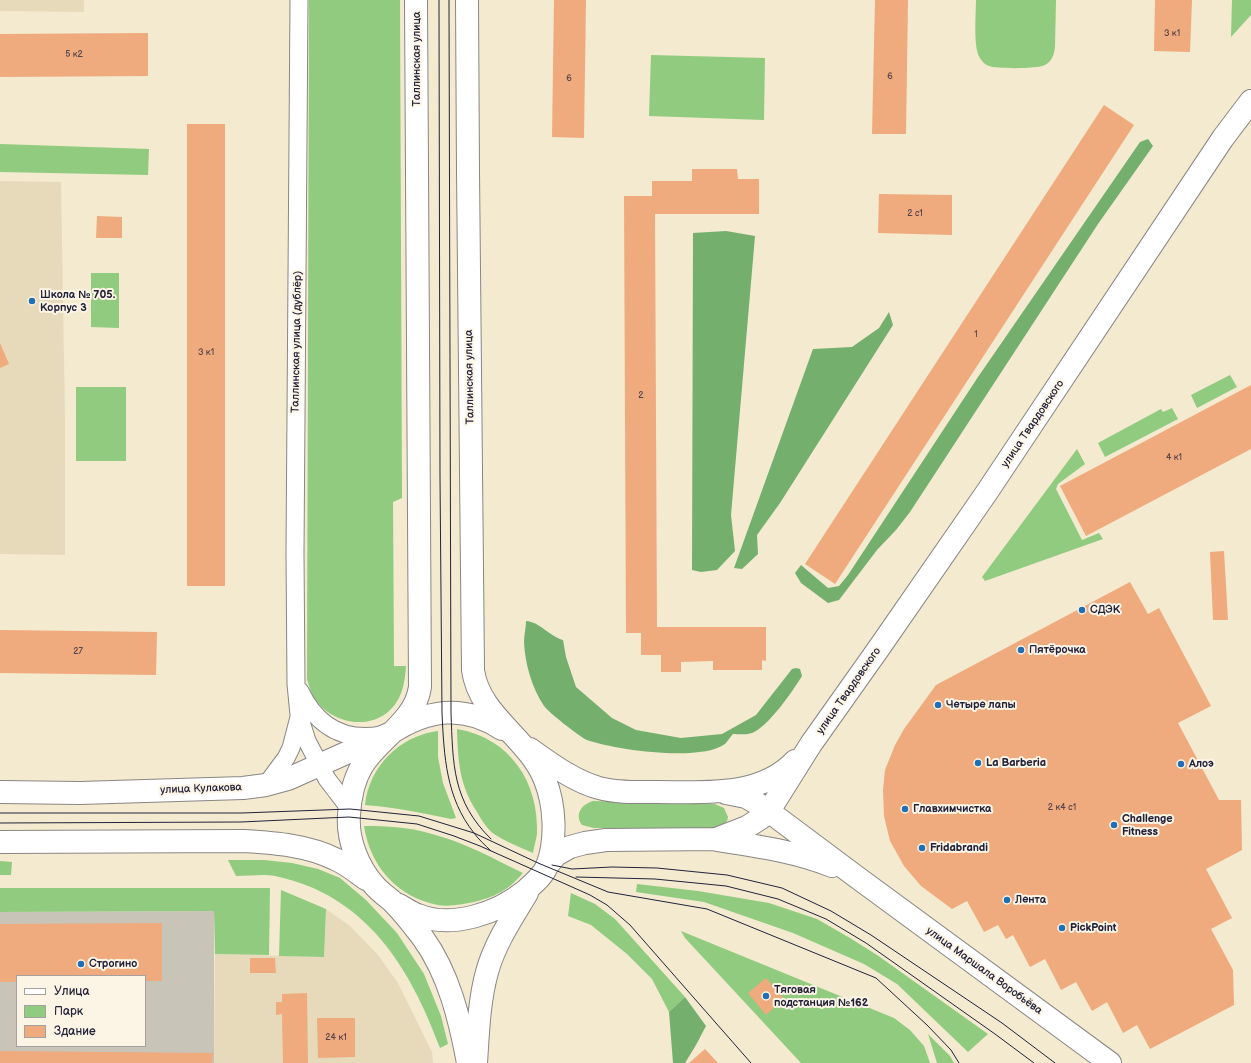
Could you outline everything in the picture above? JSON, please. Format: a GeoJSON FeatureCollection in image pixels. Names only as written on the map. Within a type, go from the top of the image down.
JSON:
{"type":"FeatureCollection","features":[{"type":"Feature","properties":{"kind":"main road","name":"Таллинская улица"},"geometry":{"type":"LineString","coordinates":[[416,0],[421,676],[419,694],[414,706],[405,718],[376,747],[362,766],[352,788],[349,817],[353,848],[361,867],[374,885],[392,902],[423,938],[438,964],[453,1001],[468,1063]]}},
{"type":"Feature","properties":{"kind":"main road","name":"Таллинская улица"},"geometry":{"type":"LineString","coordinates":[[392,902],[418,916],[439,920],[465,918],[495,910],[514,900],[532,885],[542,874],[547,866],[552,843],[553,823],[551,801],[545,780],[535,760],[483,700],[476,684],[473,670],[467,0]]}},
{"type":"Feature","properties":{"kind":"main road","name":"улица Твардовского"},"geometry":{"type":"LineString","coordinates":[[547,866],[556,856],[570,847],[585,843],[606,840],[716,839],[747,827],[769,811],[811,744],[987,492],[1223,138],[1251,101]]}},
{"type":"Feature","properties":{"kind":"main road","name":"Таллинская улица"},"geometry":{"type":"LineString","coordinates":[[391,733],[405,724],[431,715],[462,713],[486,719],[518,739]]}},
{"type":"Feature","properties":{"kind":"main road","name":"улица Кулакова"},"geometry":{"type":"LineString","coordinates":[[0,792],[80,793],[211,790],[266,785],[319,766],[391,733]]}},
{"type":"Feature","properties":{"kind":"main road","name":"улица Твардовского"},"geometry":{"type":"LineString","coordinates":[[518,739],[567,773],[583,782],[598,788],[619,791],[715,792],[734,790],[755,785],[772,778],[791,765],[811,744]]}},
{"type":"Feature","properties":{"kind":"main road","name":"улица Маршала Воробьёва"},"geometry":{"type":"LineString","coordinates":[[715,792],[740,795],[758,803],[1110,1063]]}},
{"type":"Feature","properties":{"kind":"main road","name":"улица Маршала Воробьёва"},"geometry":{"type":"LineString","coordinates":[[716,839],[762,847],[804,857],[831,866],[858,878]]}},
{"type":"Feature","properties":{"kind":"main road"},"geometry":{"type":"LineString","coordinates":[[0,842],[244,841],[278,844],[306,849],[336,859],[352,868],[374,885]]}},
{"type":"Feature","properties":{"kind":"main road","name":"Таллинская улица"},"geometry":{"type":"LineString","coordinates":[[476,1063],[482,996],[487,971],[499,940],[532,885]]}},
{"type":"Feature","properties":{"kind":"street","name":"Таллинская улица (дублёр)"},"geometry":{"type":"LineString","coordinates":[[299,0],[295,553],[296,684],[299,714],[307,741],[327,779],[350,809]]}},
{"type":"Feature","properties":{"kind":"street","name":"Таллинская улица (дублёр)"},"geometry":{"type":"LineString","coordinates":[[296,684],[307,706],[319,720],[334,731],[353,736],[377,736],[391,733]]}},
{"type":"Feature","properties":{"kind":"street","name":"Таллинская улица (дублёр)"},"geometry":{"type":"LineString","coordinates":[[266,785],[286,758],[291,748],[299,714]]}},
{"type":"Feature","properties":{"kind":"shaded area"},"geometry":{"type":"Polygon","coordinates":[[[0,0],[84,0],[84,12],[0,11],[0,0]]]}},
{"type":"Feature","properties":{"kind":"shaded area","name":"Школа № 705. Корпус 3"},"geometry":{"type":"Polygon","coordinates":[[[0,181],[61,182],[65,420],[65,555],[0,554],[0,181]]]}},
{"type":"Feature","properties":{"kind":"shaded area"},"geometry":{"type":"Polygon","coordinates":[[[326,909],[350,926],[378,955],[398,983],[432,1052],[433,1063],[214,1063],[215,954],[324,957],[326,909]]]}},
{"type":"Feature","properties":{"kind":"shaded area"},"geometry":{"type":"Polygon","coordinates":[[[214,911],[214,1063],[0,1063],[0,912],[214,911]]]}},
{"type":"Feature","properties":{"kind":"green space"},"geometry":{"type":"Polygon","coordinates":[[[309,0],[400,0],[402,498],[393,502],[394,666],[406,666],[402,690],[393,707],[380,717],[370,721],[360,722],[339,718],[322,707],[312,695],[307,679],[309,0]]]}},
{"type":"Feature","properties":{"kind":"green space"},"geometry":{"type":"Polygon","coordinates":[[[976,0],[1056,0],[1055,47],[1051,60],[1045,65],[1041,66],[1017,68],[993,67],[984,63],[980,58],[976,47],[976,0]]]}},
{"type":"Feature","properties":{"kind":"green space"},"geometry":{"type":"Polygon","coordinates":[[[1232,0],[1251,0],[1251,15],[1231,37],[1232,0]]]}},
{"type":"Feature","properties":{"kind":"green space"},"geometry":{"type":"Polygon","coordinates":[[[651,55],[765,58],[764,120],[649,116],[651,55]]]}},
{"type":"Feature","properties":{"kind":"green space"},"geometry":{"type":"Polygon","coordinates":[[[1148,139],[1153,146],[1098,224],[910,512],[896,530],[877,550],[839,600],[828,603],[801,583],[795,573],[801,565],[828,588],[839,586],[848,575],[978,377],[1140,142],[1148,139]]]}},
{"type":"Feature","properties":{"kind":"green space"},"geometry":{"type":"Polygon","coordinates":[[[0,144],[149,149],[148,175],[0,172],[0,144]]]}},
{"type":"Feature","properties":{"kind":"green space"},"geometry":{"type":"Polygon","coordinates":[[[726,231],[755,236],[731,515],[735,551],[717,570],[701,572],[692,570],[693,233],[726,231]]]}},
{"type":"Feature","properties":{"kind":"green space"},"geometry":{"type":"Polygon","coordinates":[[[91,273],[119,273],[119,328],[91,327],[91,273]]]}},
{"type":"Feature","properties":{"kind":"green space"},"geometry":{"type":"Polygon","coordinates":[[[889,312],[893,325],[780,503],[757,535],[758,554],[742,569],[734,568],[813,349],[852,347],[879,328],[889,312]]]}},
{"type":"Feature","properties":{"kind":"green space"},"geometry":{"type":"Polygon","coordinates":[[[1230,375],[1237,387],[1197,408],[1191,395],[1230,375]]]}},
{"type":"Feature","properties":{"kind":"green space"},"geometry":{"type":"Polygon","coordinates":[[[76,387],[126,387],[126,461],[76,461],[76,387]]]}},
{"type":"Feature","properties":{"kind":"green space"},"geometry":{"type":"Polygon","coordinates":[[[1172,408],[1178,419],[1105,457],[1098,443],[1161,409],[1163,412],[1172,408]]]}},
{"type":"Feature","properties":{"kind":"green space"},"geometry":{"type":"Polygon","coordinates":[[[1077,449],[1085,464],[1058,484],[1056,489],[1082,540],[1099,533],[1103,539],[985,581],[982,577],[1077,449]]]}},
{"type":"Feature","properties":{"kind":"green space"},"geometry":{"type":"Polygon","coordinates":[[[526,621],[540,626],[563,640],[566,657],[576,687],[612,718],[636,730],[681,738],[722,734],[756,715],[792,669],[800,669],[802,676],[780,708],[759,729],[750,734],[733,734],[725,744],[713,749],[678,753],[637,750],[600,744],[587,740],[571,730],[544,706],[536,692],[526,659],[524,642],[526,621]]]}},
{"type":"Feature","properties":{"kind":"green space"},"geometry":{"type":"Polygon","coordinates":[[[457,729],[476,734],[492,742],[506,752],[518,765],[527,780],[533,797],[537,834],[533,853],[494,834],[480,818],[466,792],[463,782],[459,762],[457,729]]]}},
{"type":"Feature","properties":{"kind":"green space"},"geometry":{"type":"Polygon","coordinates":[[[438,731],[438,757],[443,783],[456,818],[451,819],[419,812],[365,805],[373,778],[388,756],[411,739],[438,731]]]}},
{"type":"Feature","properties":{"kind":"green space"},"geometry":{"type":"Polygon","coordinates":[[[593,801],[715,804],[724,808],[728,817],[727,822],[724,825],[714,828],[594,828],[582,825],[579,817],[580,810],[586,804],[593,801]]]}},
{"type":"Feature","properties":{"kind":"green space"},"geometry":{"type":"Polygon","coordinates":[[[364,826],[407,828],[444,837],[479,851],[523,873],[506,889],[479,901],[447,906],[423,901],[410,895],[388,878],[372,854],[367,841],[364,826]]]}},
{"type":"Feature","properties":{"kind":"green space"},"geometry":{"type":"Polygon","coordinates":[[[228,860],[264,860],[292,863],[318,869],[340,878],[366,900],[397,933],[424,974],[441,1016],[448,1044],[440,1048],[428,1018],[399,963],[380,939],[359,917],[335,900],[307,886],[275,876],[236,876],[228,860]]]}},
{"type":"Feature","properties":{"kind":"green space"},"geometry":{"type":"Polygon","coordinates":[[[0,861],[12,862],[11,875],[0,875],[0,861]]]}},
{"type":"Feature","properties":{"kind":"green space"},"geometry":{"type":"Polygon","coordinates":[[[637,884],[698,891],[769,903],[817,919],[877,955],[988,1034],[968,1052],[897,984],[864,964],[793,933],[704,902],[636,892],[637,884]]]}},
{"type":"Feature","properties":{"kind":"green space"},"geometry":{"type":"Polygon","coordinates":[[[0,888],[270,888],[269,955],[215,954],[214,911],[0,912],[0,888]]]}},
{"type":"Feature","properties":{"kind":"green space"},"geometry":{"type":"Polygon","coordinates":[[[281,890],[326,909],[324,957],[279,956],[281,890]]]}},
{"type":"Feature","properties":{"kind":"green space"},"geometry":{"type":"Polygon","coordinates":[[[571,893],[595,904],[615,919],[685,997],[669,1012],[652,979],[627,954],[591,925],[568,916],[571,893]]]}},
{"type":"Feature","properties":{"kind":"green space"},"geometry":{"type":"Polygon","coordinates":[[[681,931],[894,1018],[910,1030],[924,1046],[930,1063],[801,1063],[685,938],[681,931]]]}},
{"type":"Feature","properties":{"kind":"green space"},"geometry":{"type":"Polygon","coordinates":[[[685,997],[706,1026],[685,1063],[673,1063],[669,1012],[685,997]]]}},
{"type":"Feature","properties":{"kind":"green space"},"geometry":{"type":"Polygon","coordinates":[[[928,1034],[950,1056],[954,1063],[937,1063],[928,1034]]]}},
{"type":"Feature","properties":{"kind":"building"},"geometry":{"type":"Polygon","coordinates":[[[554,0],[586,0],[584,138],[552,137],[554,0]]]}},
{"type":"Feature","properties":{"kind":"building"},"geometry":{"type":"Polygon","coordinates":[[[875,0],[908,0],[906,134],[872,134],[875,0]]]}},
{"type":"Feature","properties":{"kind":"building"},"geometry":{"type":"Polygon","coordinates":[[[1155,0],[1192,0],[1190,52],[1154,51],[1155,0]]]}},
{"type":"Feature","properties":{"kind":"building"},"geometry":{"type":"Polygon","coordinates":[[[148,33],[148,76],[0,77],[0,34],[148,33]]]}},
{"type":"Feature","properties":{"kind":"building"},"geometry":{"type":"Polygon","coordinates":[[[1104,105],[1134,125],[835,584],[805,564],[1104,105]]]}},
{"type":"Feature","properties":{"kind":"building"},"geometry":{"type":"Polygon","coordinates":[[[187,124],[225,124],[225,586],[187,586],[187,124]]]}},
{"type":"Feature","properties":{"kind":"building"},"geometry":{"type":"Polygon","coordinates":[[[692,169],[737,169],[738,179],[759,179],[759,214],[655,214],[657,627],[766,627],[766,661],[762,660],[762,670],[713,670],[713,661],[681,662],[681,672],[661,672],[661,655],[641,655],[641,633],[626,633],[624,196],[652,196],[652,181],[692,181],[692,169]]]}},
{"type":"Feature","properties":{"kind":"building"},"geometry":{"type":"Polygon","coordinates":[[[879,194],[952,195],[952,235],[878,233],[879,194]]]}},
{"type":"Feature","properties":{"kind":"building"},"geometry":{"type":"Polygon","coordinates":[[[97,216],[122,217],[122,238],[96,238],[97,216]]]}},
{"type":"Feature","properties":{"kind":"building"},"geometry":{"type":"Polygon","coordinates":[[[0,343],[9,364],[0,368],[0,343]]]}},
{"type":"Feature","properties":{"kind":"building"},"geometry":{"type":"Polygon","coordinates":[[[1251,385],[1251,449],[1086,536],[1060,486],[1251,385]]]}},
{"type":"Feature","properties":{"kind":"building"},"geometry":{"type":"Polygon","coordinates":[[[1224,551],[1228,620],[1213,620],[1210,552],[1224,551]]]}},
{"type":"Feature","properties":{"kind":"building"},"geometry":{"type":"Polygon","coordinates":[[[1130,582],[1148,614],[1159,608],[1211,706],[1178,723],[1219,800],[1241,800],[1242,850],[1206,869],[1232,918],[1211,929],[1233,970],[1234,1005],[1150,1049],[1137,1025],[1123,1033],[1107,1002],[1092,1011],[1076,982],[1061,990],[1045,959],[1030,967],[1013,935],[1006,939],[998,925],[984,932],[967,901],[952,909],[921,886],[904,866],[890,841],[884,816],[883,790],[885,770],[895,745],[904,729],[936,685],[1130,582]]]}},
{"type":"Feature","properties":{"kind":"building"},"geometry":{"type":"Polygon","coordinates":[[[0,630],[157,632],[156,675],[0,673],[0,630]]]}},
{"type":"Feature","properties":{"kind":"building","name":"Строгино"},"geometry":{"type":"Polygon","coordinates":[[[162,923],[162,981],[146,981],[146,975],[16,975],[16,982],[0,982],[0,924],[162,923]]]}},
{"type":"Feature","properties":{"kind":"building"},"geometry":{"type":"Polygon","coordinates":[[[250,958],[275,958],[276,973],[250,973],[250,958]]]}},
{"type":"Feature","properties":{"kind":"building","name":"Тяговая подстанция №162"},"geometry":{"type":"Polygon","coordinates":[[[766,978],[784,999],[766,1015],[748,993],[766,978]]]}},
{"type":"Feature","properties":{"kind":"building"},"geometry":{"type":"Polygon","coordinates":[[[307,993],[308,1063],[283,1063],[282,1014],[276,1015],[276,1002],[282,1002],[282,994],[307,993]]]}},
{"type":"Feature","properties":{"kind":"building"},"geometry":{"type":"Polygon","coordinates":[[[317,1018],[355,1018],[355,1057],[318,1058],[317,1018]]]}},
{"type":"Feature","properties":{"kind":"building"},"geometry":{"type":"Polygon","coordinates":[[[705,1049],[718,1063],[689,1063],[705,1049]]]}},
{"type":"Feature","properties":{"kind":"building"},"geometry":{"type":"Polygon","coordinates":[[[0,1051],[213,1053],[212,1063],[0,1063],[0,1051]]]}},
{"type":"Feature","properties":{"kind":"tram line"},"geometry":{"type":"LineString","coordinates":[[439,0],[442,713],[448,776],[457,806],[474,833],[491,851]]}},
{"type":"Feature","properties":{"kind":"tram line"},"geometry":{"type":"LineString","coordinates":[[449,0],[451,713],[454,765],[457,781],[469,810],[478,825],[491,839]]}},
{"type":"Feature","properties":{"kind":"tram line"},"geometry":{"type":"LineString","coordinates":[[0,813],[242,813],[350,809],[419,816],[474,833],[538,863],[608,892],[707,909],[876,978],[927,1025],[951,1050],[959,1063]]}},
{"type":"Feature","properties":{"kind":"tram line"},"geometry":{"type":"LineString","coordinates":[[0,823],[241,822],[349,817],[417,824],[480,846],[590,895],[607,905],[630,925],[751,1063]]}},
{"type":"Feature","properties":{"kind":"tram line"},"geometry":{"type":"LineString","coordinates":[[552,865],[572,869],[612,867],[657,868],[727,875],[782,888],[831,911],[871,935],[1002,1023],[1055,1063]]}},
{"type":"Feature","properties":{"kind":"tram line"},"geometry":{"type":"LineString","coordinates":[[576,877],[655,879],[726,886],[778,899],[826,919],[866,943],[1034,1063]]}},
{"type":"Feature","properties":{"kind":"place","name":"Школа № 705. Корпус 3"},"geometry":{"type":"Point","coordinates":[32,301]}},
{"type":"Feature","properties":{"kind":"place","name":"СДЭК"},"geometry":{"type":"Point","coordinates":[1082,610]}},
{"type":"Feature","properties":{"kind":"place","name":"Пятёрочка"},"geometry":{"type":"Point","coordinates":[1021,650]}},
{"type":"Feature","properties":{"kind":"place","name":"Четыре лапы"},"geometry":{"type":"Point","coordinates":[938,705]}},
{"type":"Feature","properties":{"kind":"place","name":"La Barberia"},"geometry":{"type":"Point","coordinates":[978,763]}},
{"type":"Feature","properties":{"kind":"place","name":"Алоэ"},"geometry":{"type":"Point","coordinates":[1181,764]}},
{"type":"Feature","properties":{"kind":"place","name":"Главхимчистка"},"geometry":{"type":"Point","coordinates":[905,809]}},
{"type":"Feature","properties":{"kind":"place","name":"Challenge Fitness"},"geometry":{"type":"Point","coordinates":[1114,825]}},
{"type":"Feature","properties":{"kind":"place","name":"Fridabrandi"},"geometry":{"type":"Point","coordinates":[922,848]}},
{"type":"Feature","properties":{"kind":"place","name":"Лента"},"geometry":{"type":"Point","coordinates":[1007,900]}},
{"type":"Feature","properties":{"kind":"place","name":"PickPoint"},"geometry":{"type":"Point","coordinates":[1062,928]}},
{"type":"Feature","properties":{"kind":"place","name":"Строгино"},"geometry":{"type":"Point","coordinates":[81,964]}},
{"type":"Feature","properties":{"kind":"place","name":"Тяговая подстанция №162"},"geometry":{"type":"Point","coordinates":[766,996]}}]}
